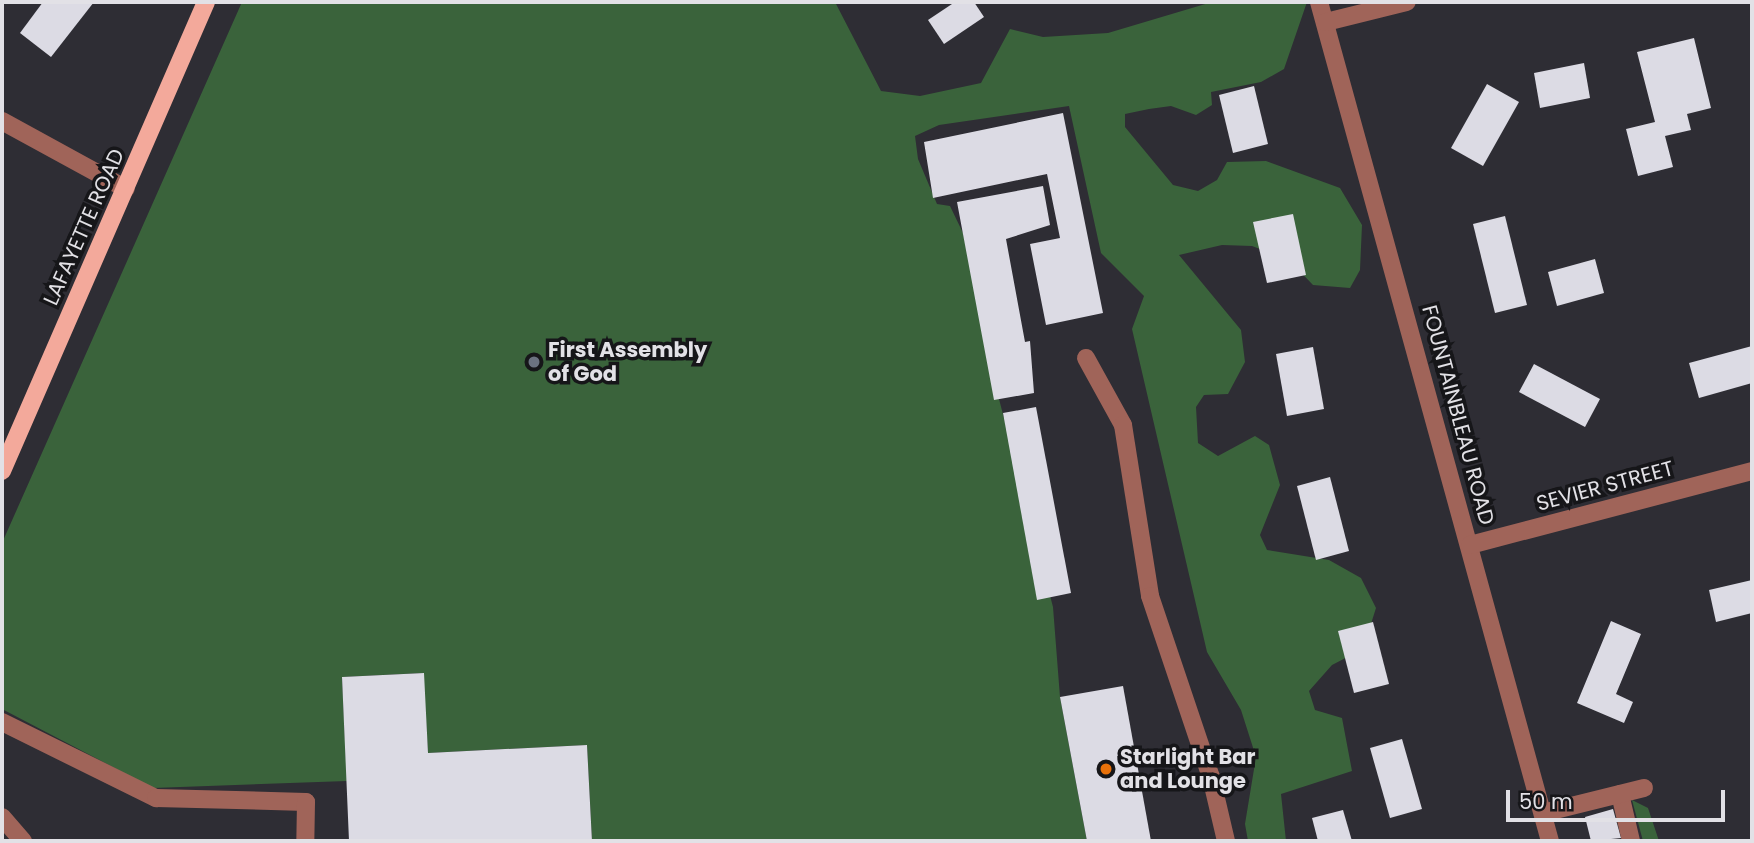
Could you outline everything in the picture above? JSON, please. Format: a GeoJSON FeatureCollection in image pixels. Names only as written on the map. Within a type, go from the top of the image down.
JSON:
{"type":"FeatureCollection","features":[{"type":"Feature","properties":{"kind":"main road","name":"LAFAYETTE ROAD"},"geometry":{"type":"LineString","coordinates":[[2,471],[206,2]]}},
{"type":"Feature","properties":{"kind":"street","name":"FOUNTAINBLEAU ROAD"},"geometry":{"type":"LineString","coordinates":[[1320,2],[1550,841]]}},
{"type":"Feature","properties":{"kind":"street"},"geometry":{"type":"LineString","coordinates":[[1326,22],[1407,2]]}},
{"type":"Feature","properties":{"kind":"street"},"geometry":{"type":"LineString","coordinates":[[2,121],[126,189]]}},
{"type":"Feature","properties":{"kind":"street"},"geometry":{"type":"LineString","coordinates":[[1086,358],[1124,425],[1150,596],[1210,777],[1226,841]]}},
{"type":"Feature","properties":{"kind":"street","name":"SEVIER STREET"},"geometry":{"type":"LineString","coordinates":[[1470,545],[1752,471]]}},
{"type":"Feature","properties":{"kind":"street"},"geometry":{"type":"LineString","coordinates":[[2,722],[156,798],[306,802],[305,841]]}},
{"type":"Feature","properties":{"kind":"street"},"geometry":{"type":"LineString","coordinates":[[1543,813],[1644,788]]}},
{"type":"Feature","properties":{"kind":"street"},"geometry":{"type":"LineString","coordinates":[[1620,794],[1631,841]]}},
{"type":"Feature","properties":{"kind":"street"},"geometry":{"type":"LineString","coordinates":[[2,817],[23,841]]}},
{"type":"Feature","properties":{"kind":"green space","name":"First Assembly of God"},"geometry":{"type":"Polygon","coordinates":[[[242,2],[835,2],[881,91],[920,96],[981,83],[1010,29],[1043,37],[1108,33],[1212,2],[1307,2],[1284,69],[1261,82],[1211,92],[1212,105],[1196,115],[1171,106],[1149,109],[1125,114],[1125,127],[1173,185],[1198,191],[1217,180],[1227,162],[1266,161],[1340,188],[1362,225],[1360,270],[1350,288],[1313,285],[1289,260],[1252,246],[1222,245],[1179,255],[1241,330],[1245,362],[1228,394],[1204,395],[1196,407],[1198,443],[1218,456],[1255,436],[1269,445],[1280,485],[1260,535],[1267,550],[1329,560],[1361,578],[1376,608],[1363,649],[1332,665],[1309,691],[1315,710],[1342,718],[1352,771],[1281,794],[1286,841],[1248,841],[1245,824],[1256,757],[1241,710],[1207,652],[1132,329],[1144,296],[1101,253],[1069,106],[939,125],[915,136],[918,159],[937,204],[950,206],[963,233],[999,399],[1053,607],[1060,697],[1087,841],[592,841],[587,745],[428,753],[423,673],[342,677],[347,781],[153,788],[2,709],[2,543],[242,2]]]}},
{"type":"Feature","properties":{"kind":"green space"},"geometry":{"type":"Polygon","coordinates":[[[1632,800],[1648,808],[1659,841],[1643,841],[1632,800]]]}},
{"type":"Feature","properties":{"kind":"building"},"geometry":{"type":"Polygon","coordinates":[[[43,2],[94,2],[51,57],[20,33],[43,2]]]}},
{"type":"Feature","properties":{"kind":"building"},"geometry":{"type":"Polygon","coordinates":[[[955,2],[974,2],[984,17],[944,44],[928,20],[955,2]]]}},
{"type":"Feature","properties":{"kind":"building"},"geometry":{"type":"Polygon","coordinates":[[[1694,38],[1711,108],[1687,114],[1691,130],[1665,136],[1673,167],[1638,176],[1626,129],[1655,122],[1637,52],[1694,38]]]}},
{"type":"Feature","properties":{"kind":"building"},"geometry":{"type":"Polygon","coordinates":[[[1584,63],[1590,98],[1540,108],[1534,73],[1584,63]]]}},
{"type":"Feature","properties":{"kind":"building"},"geometry":{"type":"Polygon","coordinates":[[[1487,84],[1519,102],[1483,166],[1451,148],[1487,84]]]}},
{"type":"Feature","properties":{"kind":"building"},"geometry":{"type":"Polygon","coordinates":[[[1254,86],[1268,144],[1233,153],[1219,95],[1254,86]]]}},
{"type":"Feature","properties":{"kind":"building"},"geometry":{"type":"Polygon","coordinates":[[[1063,113],[1103,313],[1046,325],[1030,244],[1060,238],[1047,174],[933,198],[924,142],[1063,113]]]}},
{"type":"Feature","properties":{"kind":"building"},"geometry":{"type":"Polygon","coordinates":[[[1043,186],[1050,225],[1006,239],[1025,342],[1030,341],[1034,393],[994,400],[957,202],[1043,186]]]}},
{"type":"Feature","properties":{"kind":"building"},"geometry":{"type":"Polygon","coordinates":[[[1293,214],[1306,275],[1267,283],[1253,222],[1293,214]]]}},
{"type":"Feature","properties":{"kind":"building"},"geometry":{"type":"Polygon","coordinates":[[[1505,216],[1527,305],[1495,313],[1473,224],[1505,216]]]}},
{"type":"Feature","properties":{"kind":"building"},"geometry":{"type":"Polygon","coordinates":[[[1595,259],[1604,293],[1557,306],[1548,272],[1595,259]]]}},
{"type":"Feature","properties":{"kind":"building"},"geometry":{"type":"Polygon","coordinates":[[[1752,346],[1752,383],[1699,398],[1689,363],[1752,346]]]}},
{"type":"Feature","properties":{"kind":"building"},"geometry":{"type":"Polygon","coordinates":[[[1313,347],[1324,409],[1287,416],[1276,354],[1313,347]]]}},
{"type":"Feature","properties":{"kind":"building"},"geometry":{"type":"Polygon","coordinates":[[[1534,364],[1600,399],[1585,427],[1519,392],[1534,364]]]}},
{"type":"Feature","properties":{"kind":"building"},"geometry":{"type":"Polygon","coordinates":[[[1036,407],[1071,593],[1037,600],[1003,413],[1036,407]]]}},
{"type":"Feature","properties":{"kind":"building"},"geometry":{"type":"Polygon","coordinates":[[[1330,477],[1349,551],[1316,560],[1297,486],[1330,477]]]}},
{"type":"Feature","properties":{"kind":"building"},"geometry":{"type":"Polygon","coordinates":[[[1752,580],[1752,613],[1716,622],[1709,590],[1752,580]]]}},
{"type":"Feature","properties":{"kind":"building"},"geometry":{"type":"Polygon","coordinates":[[[1611,621],[1641,634],[1616,694],[1633,702],[1624,723],[1577,703],[1611,621]]]}},
{"type":"Feature","properties":{"kind":"building"},"geometry":{"type":"Polygon","coordinates":[[[1373,622],[1389,684],[1354,693],[1338,631],[1373,622]]]}},
{"type":"Feature","properties":{"kind":"building"},"geometry":{"type":"Polygon","coordinates":[[[424,673],[428,753],[587,745],[592,841],[349,841],[342,677],[424,673]]]}},
{"type":"Feature","properties":{"kind":"building","name":"Starlight Bar and Lounge"},"geometry":{"type":"Polygon","coordinates":[[[1123,686],[1151,841],[1087,841],[1060,697],[1123,686]]]}},
{"type":"Feature","properties":{"kind":"building"},"geometry":{"type":"Polygon","coordinates":[[[1402,739],[1422,809],[1390,818],[1370,748],[1402,739]]]}},
{"type":"Feature","properties":{"kind":"building"},"geometry":{"type":"Polygon","coordinates":[[[1613,809],[1621,838],[1591,841],[1585,817],[1613,809]]]}},
{"type":"Feature","properties":{"kind":"building"},"geometry":{"type":"Polygon","coordinates":[[[1343,810],[1352,841],[1318,841],[1312,818],[1343,810]]]}},
{"type":"Feature","properties":{"kind":"place","name":"First Assembly of God"},"geometry":{"type":"Point","coordinates":[534,362]}},
{"type":"Feature","properties":{"kind":"place","name":"Starlight Bar and Lounge"},"geometry":{"type":"Point","coordinates":[1106,769]}}]}
